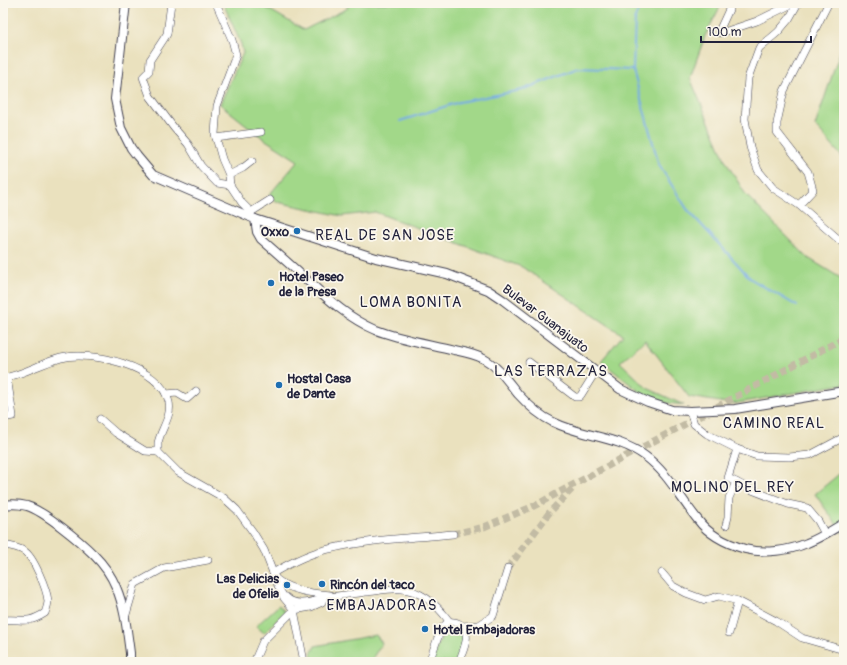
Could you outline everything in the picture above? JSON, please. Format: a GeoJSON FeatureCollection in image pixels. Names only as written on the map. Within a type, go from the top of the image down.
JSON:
{"type":"FeatureCollection","features":[{"type":"Feature","properties":{"kind":"street","name":"Bulevar Guanajuato"},"geometry":{"type":"LineString","coordinates":[[126,3],[115,99],[121,128],[131,148],[153,175],[252,216],[376,258],[447,274],[488,290],[620,388],[648,402],[672,410],[690,411],[735,409],[844,391]]}},
{"type":"Feature","properties":{"kind":"street"},"geometry":{"type":"LineString","coordinates":[[171,3],[167,34],[150,60],[149,71],[143,77],[150,96],[188,144],[201,166],[216,183],[230,185]]}},
{"type":"Feature","properties":{"kind":"street"},"geometry":{"type":"LineString","coordinates":[[216,3],[232,40],[236,55],[217,106],[215,134],[222,159],[229,175],[230,185],[252,216],[257,232],[262,239],[335,305],[349,315],[377,330],[471,354],[483,359],[494,366],[532,408],[553,422],[635,449],[656,465],[672,483],[699,522],[721,539],[733,545],[747,549],[774,551],[806,544],[844,523]]}},
{"type":"Feature","properties":{"kind":"street"},"geometry":{"type":"LineString","coordinates":[[732,3],[720,29],[721,33],[757,21],[794,3]]}},
{"type":"Feature","properties":{"kind":"street"},"geometry":{"type":"LineString","coordinates":[[798,3],[789,19],[778,32],[759,48],[748,78],[745,118],[750,147],[758,170],[773,188],[799,205],[844,244]]}},
{"type":"Feature","properties":{"kind":"street"},"geometry":{"type":"LineString","coordinates":[[799,205],[813,190],[808,172],[777,132],[777,123],[784,91],[827,6]]}},
{"type":"Feature","properties":{"kind":"street"},"geometry":{"type":"LineString","coordinates":[[216,138],[262,132]]}},
{"type":"Feature","properties":{"kind":"street"},"geometry":{"type":"LineString","coordinates":[[229,175],[243,168],[252,161]]}},
{"type":"Feature","properties":{"kind":"street"},"geometry":{"type":"LineString","coordinates":[[252,216],[270,200]]}},
{"type":"Feature","properties":{"kind":"street"},"geometry":{"type":"LineString","coordinates":[[3,418],[13,416],[5,378],[60,358],[78,355],[118,361],[148,376],[158,383],[165,391],[169,401],[170,411],[158,442],[158,452]]}},
{"type":"Feature","properties":{"kind":"street"},"geometry":{"type":"LineString","coordinates":[[529,362],[575,397],[581,395],[596,370]]}},
{"type":"Feature","properties":{"kind":"street"},"geometry":{"type":"LineString","coordinates":[[166,394],[177,393],[187,399],[196,391]]}},
{"type":"Feature","properties":{"kind":"street"},"geometry":{"type":"LineString","coordinates":[[690,411],[694,424],[707,434],[737,449],[757,456],[789,457],[810,455],[844,437]]}},
{"type":"Feature","properties":{"kind":"street"},"geometry":{"type":"LineString","coordinates":[[100,419],[116,433],[145,451],[158,452],[178,472],[224,498],[237,510],[260,541],[280,590],[294,610],[304,662]]}},
{"type":"Feature","properties":{"kind":"street"},"geometry":{"type":"LineString","coordinates":[[737,449],[728,478],[788,504],[807,508],[818,521],[825,534]]}},
{"type":"Feature","properties":{"kind":"street"},"geometry":{"type":"LineString","coordinates":[[726,525],[729,498],[736,482]]}},
{"type":"Feature","properties":{"kind":"street"},"geometry":{"type":"LineString","coordinates":[[3,504],[14,504],[28,507],[40,512],[94,555],[104,566],[116,586],[121,599],[125,618],[130,662]]}},
{"type":"Feature","properties":{"kind":"street"},"geometry":{"type":"LineString","coordinates":[[274,576],[286,566],[327,549],[373,541],[453,534]]}},
{"type":"Feature","properties":{"kind":"street"},"geometry":{"type":"LineString","coordinates":[[3,545],[15,547],[25,552],[34,564],[42,581],[48,603],[45,614],[37,618],[27,621],[10,619],[3,620]]}},
{"type":"Feature","properties":{"kind":"street"},"geometry":{"type":"LineString","coordinates":[[125,618],[136,584],[164,568],[208,560]]}},
{"type":"Feature","properties":{"kind":"street"},"geometry":{"type":"LineString","coordinates":[[462,626],[479,625],[493,616],[508,568]]}},
{"type":"Feature","properties":{"kind":"street"},"geometry":{"type":"LineString","coordinates":[[662,572],[673,586],[686,593],[705,600],[719,596],[738,601],[776,621],[802,638],[844,650]]}},
{"type":"Feature","properties":{"kind":"street"},"geometry":{"type":"LineString","coordinates":[[274,576],[284,585],[299,590],[336,596]]}},
{"type":"Feature","properties":{"kind":"street"},"geometry":{"type":"LineString","coordinates":[[280,590],[289,600],[296,603],[381,590],[403,589],[426,598],[435,604],[449,621],[458,623],[465,630],[467,637],[459,662]]}},
{"type":"Feature","properties":{"kind":"street"},"geometry":{"type":"LineString","coordinates":[[254,662],[264,641],[294,610],[310,607],[336,596]]}},
{"type":"Feature","properties":{"kind":"street"},"geometry":{"type":"LineString","coordinates":[[729,633],[738,601]]}},
{"type":"Feature","properties":{"kind":"street"},"geometry":{"type":"LineString","coordinates":[[430,662],[441,629],[449,621]]}},
{"type":"Feature","properties":{"kind":"green space"},"geometry":{"type":"Polygon","coordinates":[[[223,3],[258,3],[304,30],[348,8],[345,3],[722,3],[705,36],[690,78],[726,162],[746,195],[808,258],[844,280],[844,384],[732,404],[689,397],[645,340],[620,362],[647,388],[684,405],[660,402],[645,396],[601,361],[623,335],[522,267],[375,212],[342,216],[277,202],[269,195],[298,161],[264,139],[220,104],[243,53],[241,44],[223,3]]]}},
{"type":"Feature","properties":{"kind":"green space"},"geometry":{"type":"Polygon","coordinates":[[[844,40],[844,159],[815,126],[844,40]]]}},
{"type":"Feature","properties":{"kind":"green space"},"geometry":{"type":"Polygon","coordinates":[[[844,470],[844,535],[815,494],[844,470]]]}},
{"type":"Feature","properties":{"kind":"green space"},"geometry":{"type":"Polygon","coordinates":[[[279,605],[285,612],[264,633],[256,626],[279,605]]]}},
{"type":"Feature","properties":{"kind":"green space"},"geometry":{"type":"Polygon","coordinates":[[[449,630],[458,632],[464,639],[458,662],[431,662],[443,633],[449,630]]]}},
{"type":"Feature","properties":{"kind":"green space"},"geometry":{"type":"Polygon","coordinates":[[[376,635],[382,643],[370,662],[314,662],[311,654],[315,646],[376,635]]]}},
{"type":"Feature","properties":{"kind":"waterway"},"geometry":{"type":"LineString","coordinates":[[641,3],[635,18],[633,70],[659,165],[687,209],[751,279],[797,306]]}},
{"type":"Feature","properties":{"kind":"waterway"},"geometry":{"type":"LineString","coordinates":[[400,121],[459,102],[522,90],[578,68],[633,70]]}},
{"type":"Feature","properties":{"kind":"tunnel"},"geometry":{"type":"LineString","coordinates":[[453,534],[484,527],[534,506],[844,338]]}},
{"type":"Feature","properties":{"kind":"tunnel"},"geometry":{"type":"LineString","coordinates":[[508,568],[549,513],[573,488]]}},
{"type":"Feature","properties":{"kind":"place","name":"Oxxo"},"geometry":{"type":"Point","coordinates":[297,231]}},
{"type":"Feature","properties":{"kind":"place","name":"Hotel Paseo de la Presa"},"geometry":{"type":"Point","coordinates":[271,283]}},
{"type":"Feature","properties":{"kind":"place","name":"Hostal Casa de Dante"},"geometry":{"type":"Point","coordinates":[279,385]}},
{"type":"Feature","properties":{"kind":"place","name":"Rincón del taco"},"geometry":{"type":"Point","coordinates":[322,584]}},
{"type":"Feature","properties":{"kind":"place","name":"Las Delicias de Ofelia"},"geometry":{"type":"Point","coordinates":[287,585]}},
{"type":"Feature","properties":{"kind":"place","name":"Hotel Embajadoras"},"geometry":{"type":"Point","coordinates":[425,629]}},
{"type":"Feature","properties":{"kind":"district","name":"REAL DE SAN JOSE"},"geometry":{"type":"Point","coordinates":[385,235]}},
{"type":"Feature","properties":{"kind":"district","name":"LOMA BONITA"},"geometry":{"type":"Point","coordinates":[411,302]}},
{"type":"Feature","properties":{"kind":"district","name":"LAS TERRAZAS"},"geometry":{"type":"Point","coordinates":[551,371]}},
{"type":"Feature","properties":{"kind":"district","name":"CAMINO REAL"},"geometry":{"type":"Point","coordinates":[774,423]}},
{"type":"Feature","properties":{"kind":"district","name":"MOLINO DEL REY"},"geometry":{"type":"Point","coordinates":[733,487]}},
{"type":"Feature","properties":{"kind":"district","name":"EMBAJADORAS"},"geometry":{"type":"Point","coordinates":[382,605]}}]}
